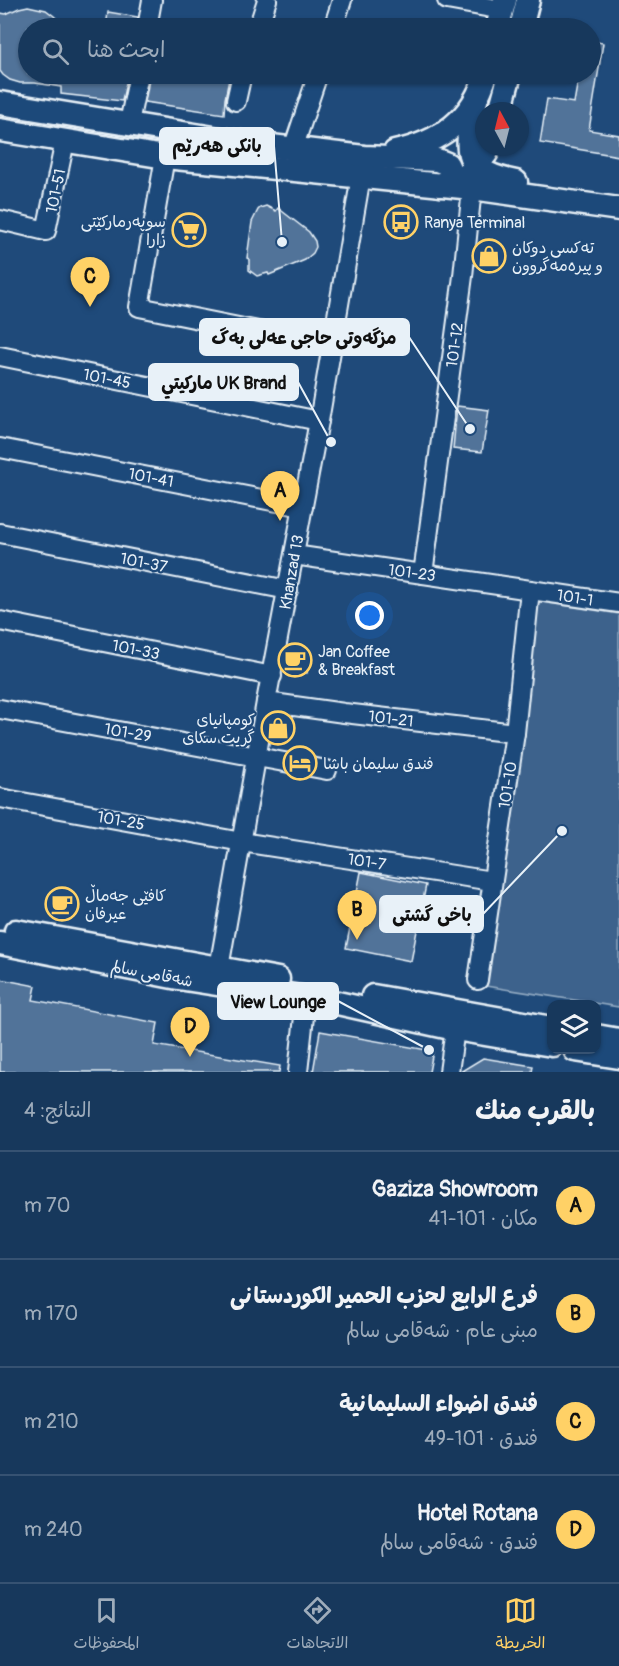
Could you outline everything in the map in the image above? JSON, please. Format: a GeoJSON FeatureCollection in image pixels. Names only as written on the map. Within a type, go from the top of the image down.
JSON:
{"type":"FeatureCollection","features":[{"type":"Feature","properties":{"kind":"main road"},"geometry":{"type":"LineString","coordinates":[[524,18],[528,0]]}},
{"type":"Feature","properties":{"kind":"main road"},"geometry":{"type":"LineString","coordinates":[[474,177],[468,144],[476,100],[482,84]]}},
{"type":"Feature","properties":{"kind":"main road"},"geometry":{"type":"LineString","coordinates":[[502,102],[507,84]]}},
{"type":"Feature","properties":{"kind":"main road"},"geometry":{"type":"LineString","coordinates":[[0,102],[293,149],[363,167],[435,138],[466,114],[476,100]]}},
{"type":"Feature","properties":{"kind":"main road"},"geometry":{"type":"LineString","coordinates":[[0,130],[165,157],[268,169],[363,167],[437,160],[450,168],[451,173],[450,179],[440,185],[465,176],[474,177],[558,201],[619,209]]}},
{"type":"Feature","properties":{"kind":"main road"},"geometry":{"type":"LineString","coordinates":[[474,177],[485,156]]}},
{"type":"Feature","properties":{"kind":"main road"},"geometry":{"type":"LineString","coordinates":[[474,177],[483,172],[497,178],[619,198]]}},
{"type":"Feature","properties":{"kind":"main road","name":"شەقامی سالم"},"geometry":{"type":"LineString","coordinates":[[0,928],[547,1027]]}},
{"type":"Feature","properties":{"kind":"main road","name":"شەقامی سالم"},"geometry":{"type":"LineString","coordinates":[[0,943],[178,978],[306,998],[455,1029],[547,1044]]}},
{"type":"Feature","properties":{"kind":"main road"},"geometry":{"type":"LineString","coordinates":[[601,1037],[619,1040]]}},
{"type":"Feature","properties":{"kind":"main road"},"geometry":{"type":"LineString","coordinates":[[600,1054],[619,1057]]}},
{"type":"Feature","properties":{"kind":"street"},"geometry":{"type":"LineString","coordinates":[[149,18],[152,0]]}},
{"type":"Feature","properties":{"kind":"street"},"geometry":{"type":"LineString","coordinates":[[261,18],[267,0]]}},
{"type":"Feature","properties":{"kind":"street"},"geometry":{"type":"LineString","coordinates":[[336,18],[342,0]]}},
{"type":"Feature","properties":{"kind":"street"},"geometry":{"type":"LineString","coordinates":[[447,0],[501,13]]}},
{"type":"Feature","properties":{"kind":"street"},"geometry":{"type":"LineString","coordinates":[[129,123],[137,84]]}},
{"type":"Feature","properties":{"kind":"street"},"geometry":{"type":"LineString","coordinates":[[236,101],[240,84]]}},
{"type":"Feature","properties":{"kind":"street"},"geometry":{"type":"LineString","coordinates":[[293,149],[315,84]]}},
{"type":"Feature","properties":{"kind":"street","name":"101-51"},"geometry":{"type":"LineString","coordinates":[[0,220],[46,231],[65,141]]}},
{"type":"Feature","properties":{"kind":"street"},"geometry":{"type":"LineString","coordinates":[[165,157],[139,307],[333,346]]}},
{"type":"Feature","properties":{"kind":"street","name":"Khanzad 13"},"geometry":{"type":"LineString","coordinates":[[219,968],[333,346],[363,167]]}},
{"type":"Feature","properties":{"kind":"street","name":"101-12"},"geometry":{"type":"LineString","coordinates":[[423,574],[474,177]]}},
{"type":"Feature","properties":{"kind":"street","name":"101-45"},"geometry":{"type":"LineString","coordinates":[[0,356],[319,421]]}},
{"type":"Feature","properties":{"kind":"street","name":"101-41"},"geometry":{"type":"LineString","coordinates":[[0,448],[303,507]]}},
{"type":"Feature","properties":{"kind":"street","name":"101-37"},"geometry":{"type":"LineString","coordinates":[[0,533],[288,590]]}},
{"type":"Feature","properties":{"kind":"street","name":"101-23"},"geometry":{"type":"LineString","coordinates":[[294,555],[530,590]]}},
{"type":"Feature","properties":{"kind":"street","name":"101-1"},"geometry":{"type":"LineString","coordinates":[[530,590],[619,603]]}},
{"type":"Feature","properties":{"kind":"street","name":"101-10"},"geometry":{"type":"LineString","coordinates":[[478,980],[515,733],[530,590]]}},
{"type":"Feature","properties":{"kind":"street","name":"101-33"},"geometry":{"type":"LineString","coordinates":[[0,621],[272,676]]}},
{"type":"Feature","properties":{"kind":"street","name":"101-21"},"geometry":{"type":"LineString","coordinates":[[266,702],[515,733]]}},
{"type":"Feature","properties":{"kind":"street","name":"101-29"},"geometry":{"type":"LineString","coordinates":[[0,709],[327,770]]}},
{"type":"Feature","properties":{"kind":"street","name":"101-25"},"geometry":{"type":"LineString","coordinates":[[0,798],[242,842]]}},
{"type":"Feature","properties":{"kind":"street","name":"101-7"},"geometry":{"type":"LineString","coordinates":[[242,842],[492,881]]}},
{"type":"Feature","properties":{"kind":"street"},"geometry":{"type":"LineString","coordinates":[[298,1072],[306,998]]}},
{"type":"Feature","properties":{"kind":"street"},"geometry":{"type":"LineString","coordinates":[[449,1072],[455,1029]]}},
{"type":"Feature","properties":{"kind":"shaded area"},"geometry":{"type":"Polygon","coordinates":[[[535,601],[619,614],[619,1007],[601,1004],[601,1000],[575,1000],[486,986],[535,601]]]}},
{"type":"Feature","properties":{"kind":"building"},"geometry":{"type":"Polygon","coordinates":[[[28,6],[46,10],[56,18],[18,18],[18,82],[10,80],[0,71],[0,13],[6,14],[28,6]]]}},
{"type":"Feature","properties":{"kind":"building"},"geometry":{"type":"Polygon","coordinates":[[[108,12],[138,17],[138,18],[107,18],[108,12]]]}},
{"type":"Feature","properties":{"kind":"building"},"geometry":{"type":"Polygon","coordinates":[[[42,84],[126,84],[122,101],[61,94],[61,87],[42,84]]]}},
{"type":"Feature","properties":{"kind":"building"},"geometry":{"type":"Polygon","coordinates":[[[148,84],[228,84],[224,114],[145,102],[148,84]]]}},
{"type":"Feature","properties":{"kind":"building"},"geometry":{"type":"Polygon","coordinates":[[[577,84],[596,84],[589,130],[619,135],[619,156],[540,143],[547,99],[574,103],[577,84]]]}},
{"type":"Feature","properties":{"kind":"building"},"geometry":{"type":"Polygon","coordinates":[[[266,206],[276,211],[278,208],[309,232],[316,247],[305,260],[269,275],[268,273],[257,276],[249,270],[249,259],[247,258],[252,222],[258,210],[266,206]]]}},
{"type":"Feature","properties":{"kind":"building"},"geometry":{"type":"Polygon","coordinates":[[[457,406],[489,410],[482,452],[453,449],[457,406]]]}},
{"type":"Feature","properties":{"kind":"building","name":"Jan Coffee & Breakfast"},"geometry":{"type":"Polygon","coordinates":[[[288,648],[310,651],[307,673],[284,670],[288,648]]]}},
{"type":"Feature","properties":{"kind":"building"},"geometry":{"type":"Polygon","coordinates":[[[361,872],[426,885],[411,961],[346,948],[361,872]]]}},
{"type":"Feature","properties":{"kind":"building"},"geometry":{"type":"Polygon","coordinates":[[[0,979],[36,986],[33,1000],[158,1023],[154,1045],[280,1066],[279,1072],[0,1072],[0,979]]]}},
{"type":"Feature","properties":{"kind":"building"},"geometry":{"type":"Polygon","coordinates":[[[320,1031],[433,1051],[429,1072],[313,1072],[320,1031]]]}},
{"type":"Feature","properties":{"kind":"building"},"geometry":{"type":"Polygon","coordinates":[[[483,1058],[533,1066],[532,1072],[460,1072],[483,1058]]]}},
{"type":"Feature","properties":{"kind":"place","name":"Ranya Terminal"},"geometry":{"type":"Point","coordinates":[401,222]}},
{"type":"Feature","properties":{"kind":"place","name":"سوپەرمارکێتی زارا"},"geometry":{"type":"Point","coordinates":[189,230]}},
{"type":"Feature","properties":{"kind":"place","name":"بانکی هەرێم"},"geometry":{"type":"Point","coordinates":[282,242]}},
{"type":"Feature","properties":{"kind":"place","name":"تەکسی دوکان و پیرەمەگروون"},"geometry":{"type":"Point","coordinates":[489,256]}},
{"type":"Feature","properties":{"kind":"place","name":"فندق اضواء السليمانية"},"geometry":{"type":"Point","coordinates":[90,307]}},
{"type":"Feature","properties":{"kind":"place","name":"مزگەوتی حاجی عەلی بەگ"},"geometry":{"type":"Point","coordinates":[470,429]}},
{"type":"Feature","properties":{"kind":"place","name":"مارکيتي UK Brand"},"geometry":{"type":"Point","coordinates":[331,442]}},
{"type":"Feature","properties":{"kind":"place","name":"Gaziza Showroom"},"geometry":{"type":"Point","coordinates":[280,521]}},
{"type":"Feature","properties":{"kind":"place","name":"Jan Coffee & Breakfast"},"geometry":{"type":"Point","coordinates":[295,660]}},
{"type":"Feature","properties":{"kind":"place","name":"كومپانياى گريت سكاى"},"geometry":{"type":"Point","coordinates":[278,728]}},
{"type":"Feature","properties":{"kind":"place","name":"فندق سليمان باشا"},"geometry":{"type":"Point","coordinates":[300,763]}},
{"type":"Feature","properties":{"kind":"place","name":"باخی گشتی"},"geometry":{"type":"Point","coordinates":[562,831]}},
{"type":"Feature","properties":{"kind":"place","name":"کافێی جەماڵ عیرفان"},"geometry":{"type":"Point","coordinates":[62,904]}},
{"type":"Feature","properties":{"kind":"place","name":"فرع الرابع لحزب الحمير الكوردستانى"},"geometry":{"type":"Point","coordinates":[357,940]}},
{"type":"Feature","properties":{"kind":"place","name":"View Lounge"},"geometry":{"type":"Point","coordinates":[429,1050]}},
{"type":"Feature","properties":{"kind":"place","name":"Hotel Rotana"},"geometry":{"type":"Point","coordinates":[190,1057]}}]}
